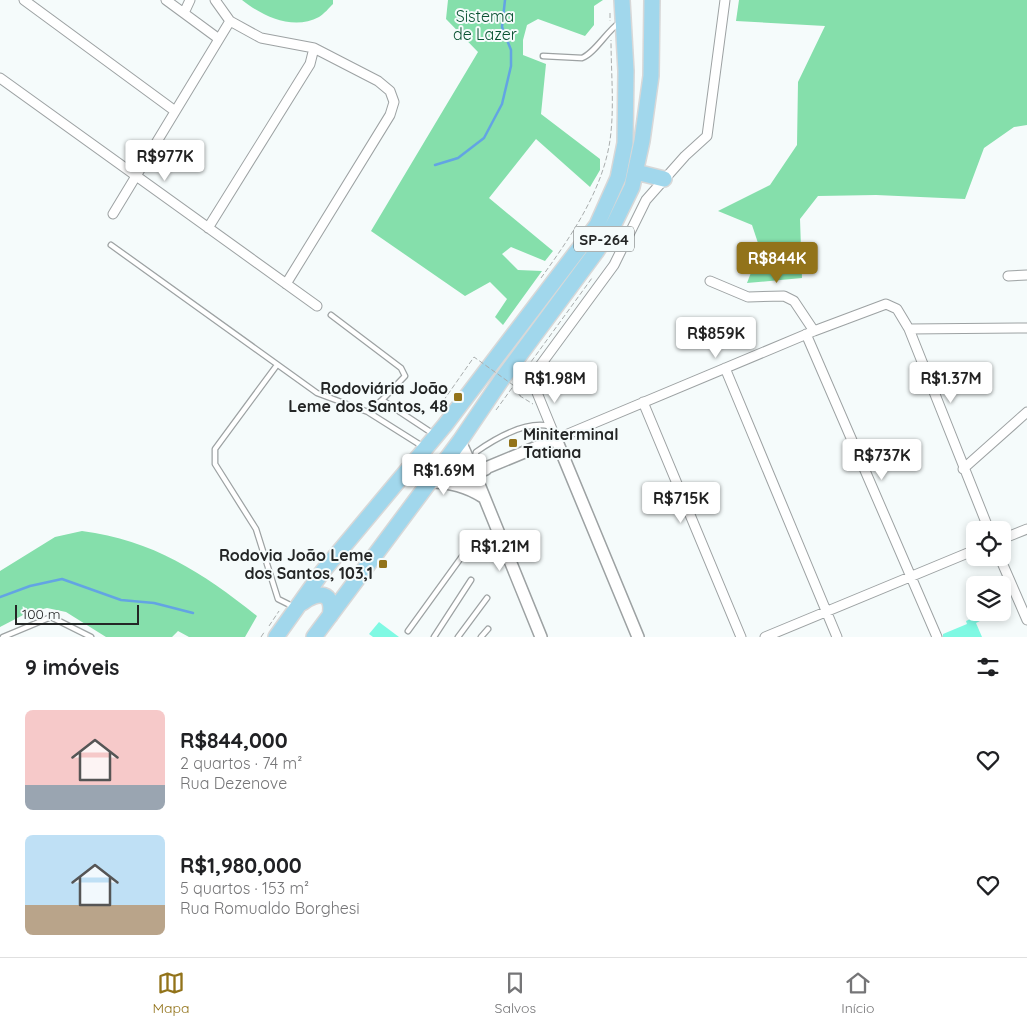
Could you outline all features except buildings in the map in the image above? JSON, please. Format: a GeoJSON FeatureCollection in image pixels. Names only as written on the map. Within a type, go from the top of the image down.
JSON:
{"type":"FeatureCollection","features":[{"type":"Feature","properties":{"kind":"main road","name":"SP-264"},"geometry":{"type":"LineString","coordinates":[[314,637],[430,482],[502,378],[613,226],[632,187],[642,141],[651,76],[652,0]]}},
{"type":"Feature","properties":{"kind":"main road","name":"SP-264"},"geometry":{"type":"LineString","coordinates":[[276,637],[291,606],[426,448],[597,225],[618,178],[625,143],[626,71],[617,24],[616,5]]}},
{"type":"Feature","properties":{"kind":"main road"},"geometry":{"type":"LineString","coordinates":[[636,172],[664,179]]}},
{"type":"Feature","properties":{"kind":"main road"},"geometry":{"type":"LineString","coordinates":[[291,606],[310,596],[322,594],[329,600],[332,606],[330,616]]}},
{"type":"Feature","properties":{"kind":"street"},"geometry":{"type":"LineString","coordinates":[[24,0],[175,111]]}},
{"type":"Feature","properties":{"kind":"street"},"geometry":{"type":"LineString","coordinates":[[166,0],[219,38]]}},
{"type":"Feature","properties":{"kind":"street"},"geometry":{"type":"LineString","coordinates":[[184,13],[190,0]]}},
{"type":"Feature","properties":{"kind":"street"},"geometry":{"type":"LineString","coordinates":[[215,0],[230,21],[262,38],[314,48],[378,81],[390,91],[394,102],[390,115],[286,284]]}},
{"type":"Feature","properties":{"kind":"street"},"geometry":{"type":"LineString","coordinates":[[638,637],[531,378],[614,265],[646,200],[685,156],[707,136],[725,0]]}},
{"type":"Feature","properties":{"kind":"street"},"geometry":{"type":"LineString","coordinates":[[113,214],[230,21]]}},
{"type":"Feature","properties":{"kind":"street"},"geometry":{"type":"LineString","coordinates":[[208,228],[310,64],[314,48]]}},
{"type":"Feature","properties":{"kind":"street"},"geometry":{"type":"LineString","coordinates":[[0,78],[317,306]]}},
{"type":"Feature","properties":{"kind":"street"},"geometry":{"type":"LineString","coordinates":[[1008,276],[1027,275]]}},
{"type":"Feature","properties":{"kind":"street"},"geometry":{"type":"LineString","coordinates":[[710,282],[748,297],[784,296],[794,301],[810,332],[937,637]]}},
{"type":"Feature","properties":{"kind":"street"},"geometry":{"type":"LineString","coordinates":[[473,468],[486,469],[810,332],[886,304],[897,308],[909,329],[985,521]]}},
{"type":"Feature","properties":{"kind":"street"},"geometry":{"type":"LineString","coordinates":[[909,329],[1027,328]]}},
{"type":"Feature","properties":{"kind":"street"},"geometry":{"type":"LineString","coordinates":[[725,368],[837,637]]}},
{"type":"Feature","properties":{"kind":"street"},"geometry":{"type":"LineString","coordinates":[[643,402],[741,637]]}},
{"type":"Feature","properties":{"kind":"street"},"geometry":{"type":"LineString","coordinates":[[963,469],[1027,412]]}},
{"type":"Feature","properties":{"kind":"street"},"geometry":{"type":"LineString","coordinates":[[460,440],[541,637]]}},
{"type":"Feature","properties":{"kind":"street"},"geometry":{"type":"LineString","coordinates":[[430,482],[457,484],[471,489],[483,497]]}},
{"type":"Feature","properties":{"kind":"street"},"geometry":{"type":"LineString","coordinates":[[1011,535],[1027,529]]}},
{"type":"Feature","properties":{"kind":"street"},"geometry":{"type":"LineString","coordinates":[[766,637],[966,554]]}},
{"type":"Feature","properties":{"kind":"street"},"geometry":{"type":"LineString","coordinates":[[1003,566],[1027,620]]}},
{"type":"Feature","properties":{"kind":"lane"},"geometry":{"type":"LineString","coordinates":[[543,56],[582,58],[588,56],[617,24]]}},
{"type":"Feature","properties":{"kind":"lane"},"geometry":{"type":"LineString","coordinates":[[111,245],[318,393],[368,412],[426,448]]}},
{"type":"Feature","properties":{"kind":"lane"},"geometry":{"type":"LineString","coordinates":[[331,314],[404,373],[405,376],[368,412]]}},
{"type":"Feature","properties":{"kind":"lane"},"geometry":{"type":"LineString","coordinates":[[277,365],[215,449],[213,457],[215,464],[256,529],[278,599],[291,606]]}},
{"type":"Feature","properties":{"kind":"lane"},"geometry":{"type":"LineString","coordinates":[[382,400],[436,435]]}},
{"type":"Feature","properties":{"kind":"lane"},"geometry":{"type":"LineString","coordinates":[[473,468],[476,452],[481,448],[523,427],[538,424],[551,426]]}},
{"type":"Feature","properties":{"kind":"lane"},"geometry":{"type":"LineString","coordinates":[[408,631],[464,555]]}},
{"type":"Feature","properties":{"kind":"lane"},"geometry":{"type":"LineString","coordinates":[[434,637],[471,580]]}},
{"type":"Feature","properties":{"kind":"lane"},"geometry":{"type":"LineString","coordinates":[[458,637],[487,598]]}},
{"type":"Feature","properties":{"kind":"lane"},"geometry":{"type":"LineString","coordinates":[[3,637],[51,617],[91,637]]}},
{"type":"Feature","properties":{"kind":"lane"},"geometry":{"type":"LineString","coordinates":[[482,637],[488,629]]}},
{"type":"Feature","properties":{"kind":"path"},"geometry":{"type":"LineString","coordinates":[[538,283],[578,223],[605,167],[611,132],[617,24],[616,5]]}},
{"type":"Feature","properties":{"kind":"path"},"geometry":{"type":"LineString","coordinates":[[439,407],[474,357],[513,385],[520,396],[532,404],[535,410]]}},
{"type":"Feature","properties":{"kind":"path"},"geometry":{"type":"LineString","coordinates":[[478,367],[484,359]]}},
{"type":"Feature","properties":{"kind":"path"},"geometry":{"type":"LineString","coordinates":[[520,396],[526,390]]}},
{"type":"Feature","properties":{"kind":"path"},"geometry":{"type":"LineString","coordinates":[[261,637],[291,606]]}},
{"type":"Feature","properties":{"kind":"green space"},"geometry":{"type":"Polygon","coordinates":[[[242,0],[333,0],[333,4],[325,13],[309,21],[288,22],[268,16],[242,0]]]}},
{"type":"Feature","properties":{"kind":"green space","name":"Sistema de Lazer"},"geometry":{"type":"Polygon","coordinates":[[[448,0],[603,0],[594,6],[594,25],[585,36],[538,19],[527,25],[523,40],[523,55],[546,64],[541,114],[600,159],[600,170],[590,187],[536,139],[489,198],[553,251],[545,261],[511,247],[502,254],[518,270],[542,271],[503,325],[495,317],[507,299],[490,282],[465,296],[371,231],[478,52],[446,19],[448,0]]]}},
{"type":"Feature","properties":{"kind":"green space"},"geometry":{"type":"Polygon","coordinates":[[[739,0],[1027,0],[1027,125],[1014,127],[984,148],[965,199],[876,195],[818,196],[800,219],[802,278],[747,283],[760,249],[752,225],[718,211],[770,185],[797,145],[798,82],[825,26],[736,21],[739,0]]]}},
{"type":"Feature","properties":{"kind":"green space"},"geometry":{"type":"Polygon","coordinates":[[[82,531],[108,535],[132,542],[176,561],[217,586],[257,616],[245,637],[189,637],[178,631],[172,637],[106,637],[66,612],[47,608],[27,613],[0,627],[0,571],[55,537],[82,531]]]}},
{"type":"Feature","properties":{"kind":"waterway"},"geometry":{"type":"LineString","coordinates":[[435,165],[458,158],[484,138],[502,104],[511,66],[511,50],[502,27],[505,0]]}},
{"type":"Feature","properties":{"kind":"waterway"},"geometry":{"type":"LineString","coordinates":[[0,597],[30,586],[62,579],[121,600],[154,603],[193,613]]}},
{"type":"Feature","properties":{"kind":"place","name":"Rodoviária João Leme dos Santos, 48"},"geometry":{"type":"Point","coordinates":[458,397]}},
{"type":"Feature","properties":{"kind":"place","name":"Miniterminal Tatiana"},"geometry":{"type":"Point","coordinates":[513,443]}},
{"type":"Feature","properties":{"kind":"place","name":"Rodovia João Leme dos Santos, 103,1"},"geometry":{"type":"Point","coordinates":[383,564]}}]}
